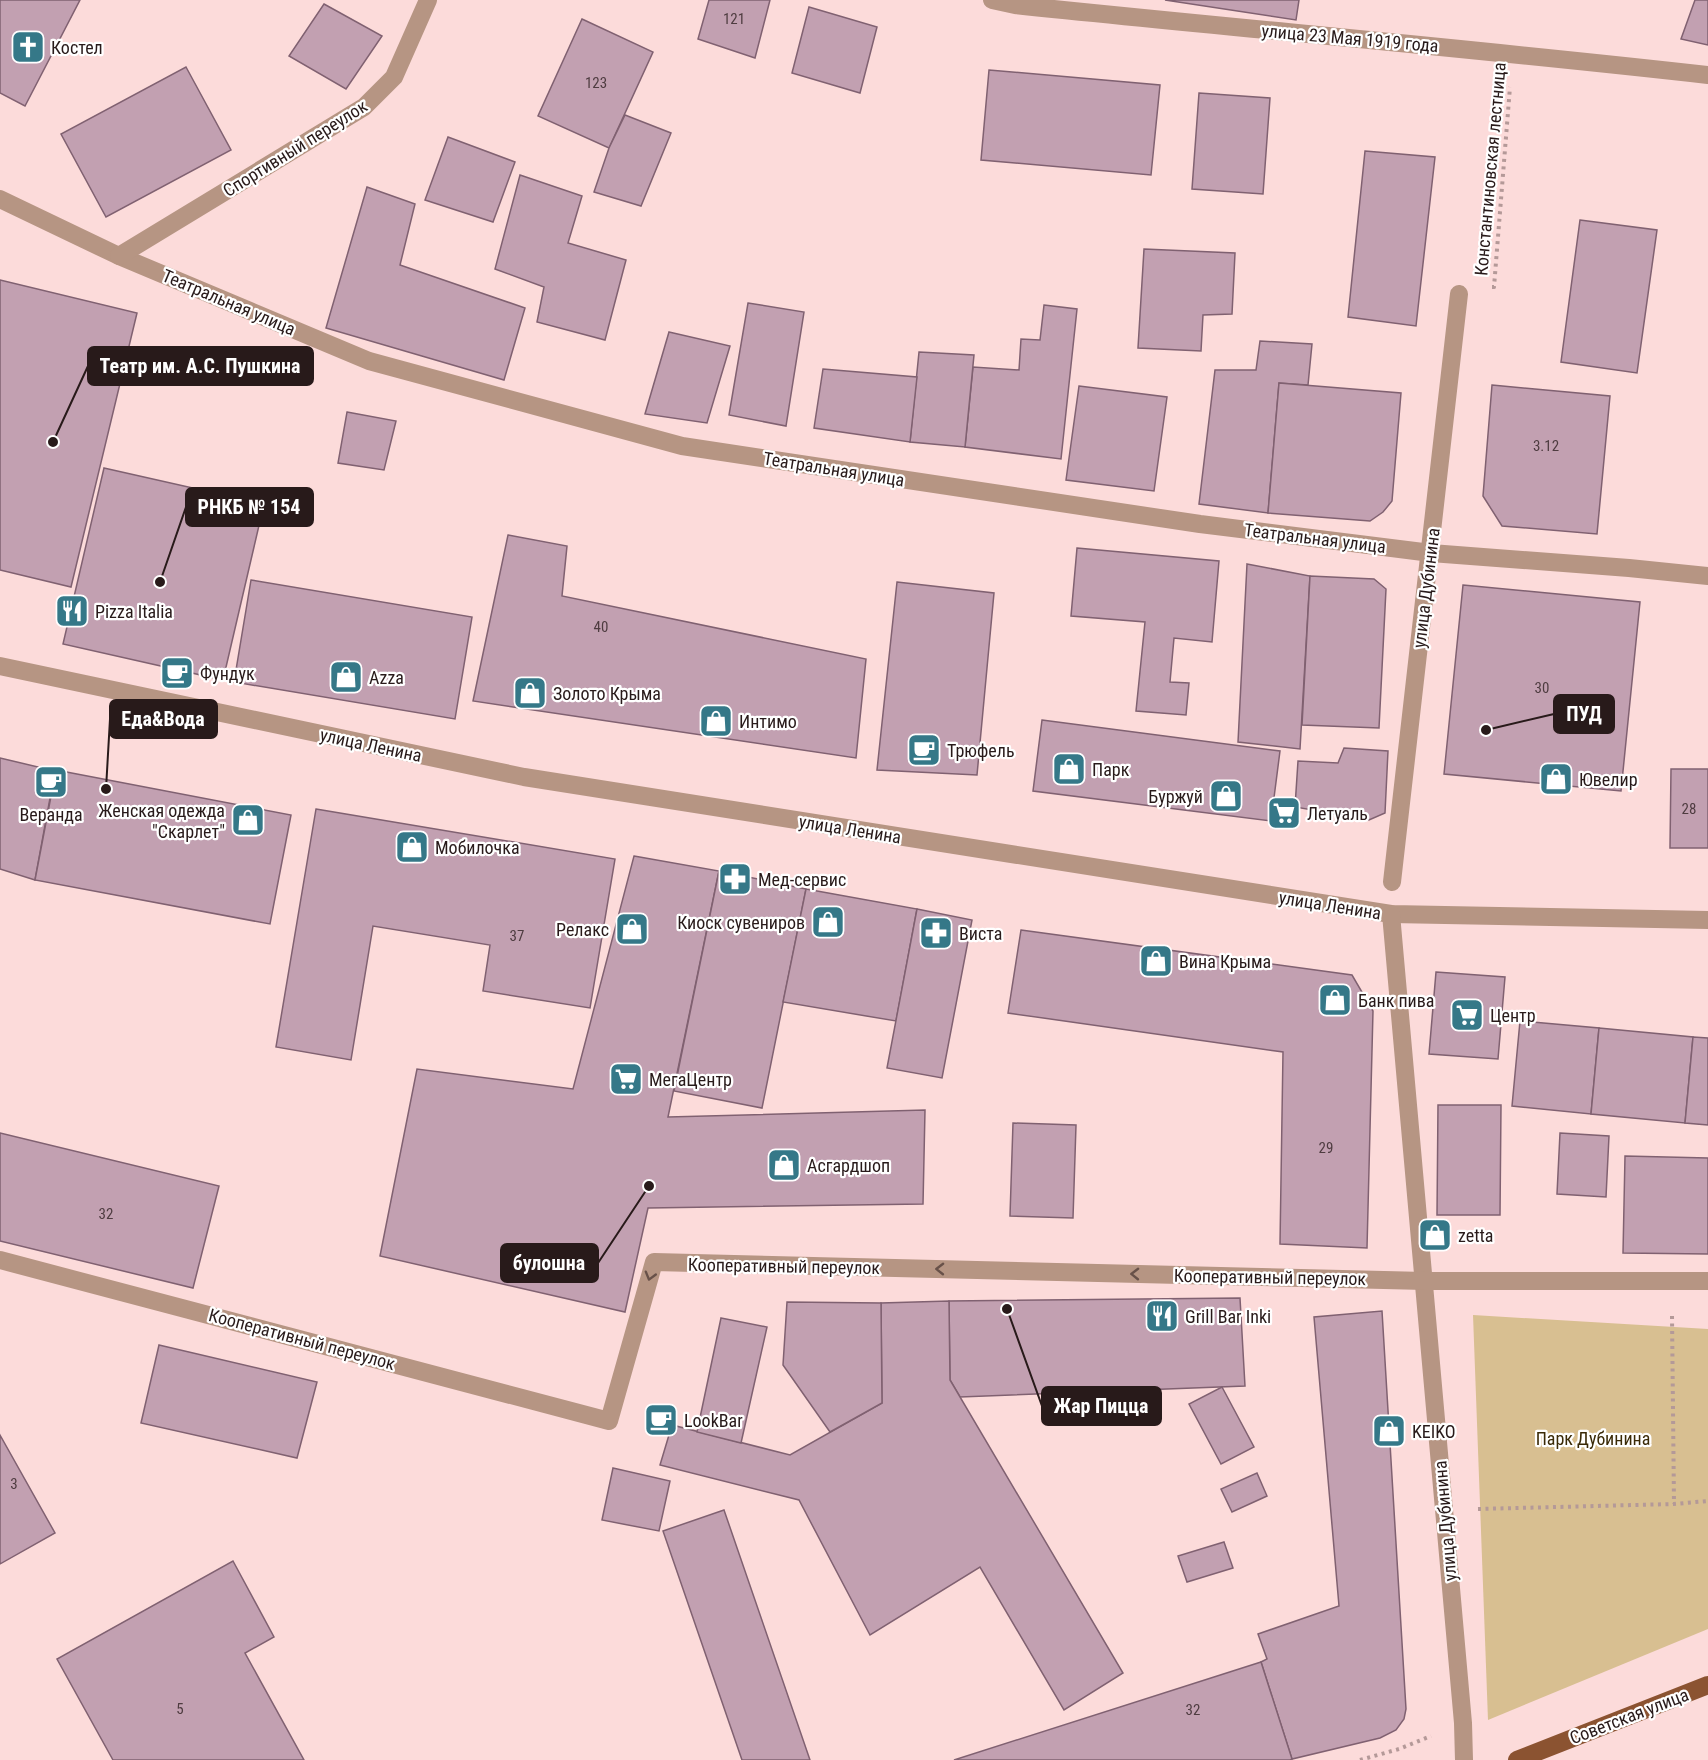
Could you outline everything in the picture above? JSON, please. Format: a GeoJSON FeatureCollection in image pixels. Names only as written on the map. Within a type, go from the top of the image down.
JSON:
{"type":"FeatureCollection","features":[{"type":"Feature","properties":{"kind":"main road","name":"Советская улица"},"geometry":{"type":"LineString","coordinates":[[1517,1760],[1708,1685]]}},
{"type":"Feature","properties":{"kind":"street","name":"Спортивный переулок"},"geometry":{"type":"LineString","coordinates":[[119,256],[364,107],[394,77],[428,0]]}},
{"type":"Feature","properties":{"kind":"street","name":"улица 23 Мая 1919 года"},"geometry":{"type":"LineString","coordinates":[[992,0],[1015,5],[1512,53],[1708,75]]}},
{"type":"Feature","properties":{"kind":"street","name":"Театральная улица"},"geometry":{"type":"LineString","coordinates":[[0,200],[119,256],[369,361],[682,446],[1200,524],[1431,553],[1708,576]]}},
{"type":"Feature","properties":{"kind":"street","name":"улица Дубинина"},"geometry":{"type":"LineString","coordinates":[[1392,882],[1459,294]]}},
{"type":"Feature","properties":{"kind":"street","name":"улица Ленина"},"geometry":{"type":"LineString","coordinates":[[0,666],[524,777],[1391,914],[1708,920]]}},
{"type":"Feature","properties":{"kind":"street","name":"улица Дубинина"},"geometry":{"type":"LineString","coordinates":[[1391,914],[1425,1281],[1463,1724],[1464,1760]]}},
{"type":"Feature","properties":{"kind":"street","name":"Кооперативный переулок"},"geometry":{"type":"LineString","coordinates":[[0,1260],[609,1421],[654,1262],[1425,1281],[1708,1281]]}},
{"type":"Feature","properties":{"kind":"path","name":"Константиновская лестница"},"geometry":{"type":"LineString","coordinates":[[1494,287],[1512,53]]}},
{"type":"Feature","properties":{"kind":"path"},"geometry":{"type":"LineString","coordinates":[[1672,1281],[1674,1504]]}},
{"type":"Feature","properties":{"kind":"path"},"geometry":{"type":"LineString","coordinates":[[1444,1510],[1674,1504],[1708,1501]]}},
{"type":"Feature","properties":{"kind":"path"},"geometry":{"type":"LineString","coordinates":[[1360,1760],[1399,1749],[1463,1724]]}},
{"type":"Feature","properties":{"kind":"green space","name":"Парк Дубинина"},"geometry":{"type":"Polygon","coordinates":[[[1473,1315],[1708,1329],[1708,1629],[1488,1720],[1473,1315]]]}},
{"type":"Feature","properties":{"kind":"building","name":"Костел"},"geometry":{"type":"Polygon","coordinates":[[[0,0],[80,0],[25,106],[0,93],[0,0]]]}},
{"type":"Feature","properties":{"kind":"building"},"geometry":{"type":"Polygon","coordinates":[[[709,0],[770,0],[755,58],[698,39],[709,0]]]}},
{"type":"Feature","properties":{"kind":"building"},"geometry":{"type":"Polygon","coordinates":[[[1165,0],[1299,0],[1296,20],[1165,0]]]}},
{"type":"Feature","properties":{"kind":"building"},"geometry":{"type":"Polygon","coordinates":[[[1695,0],[1708,0],[1708,45],[1681,39],[1695,0]]]}},
{"type":"Feature","properties":{"kind":"building"},"geometry":{"type":"Polygon","coordinates":[[[324,4],[382,36],[346,89],[289,56],[324,4]]]}},
{"type":"Feature","properties":{"kind":"building"},"geometry":{"type":"Polygon","coordinates":[[[809,7],[877,27],[860,93],[792,73],[809,7]]]}},
{"type":"Feature","properties":{"kind":"building"},"geometry":{"type":"Polygon","coordinates":[[[582,19],[653,52],[609,148],[538,116],[582,19]]]}},
{"type":"Feature","properties":{"kind":"building"},"geometry":{"type":"Polygon","coordinates":[[[186,67],[231,150],[106,217],[61,134],[186,67]]]}},
{"type":"Feature","properties":{"kind":"building"},"geometry":{"type":"Polygon","coordinates":[[[989,70],[1160,85],[1151,175],[981,160],[989,70]]]}},
{"type":"Feature","properties":{"kind":"building"},"geometry":{"type":"Polygon","coordinates":[[[1199,93],[1270,98],[1263,194],[1192,189],[1199,93]]]}},
{"type":"Feature","properties":{"kind":"building"},"geometry":{"type":"Polygon","coordinates":[[[625,115],[671,133],[641,206],[594,192],[609,148],[625,115]]]}},
{"type":"Feature","properties":{"kind":"building"},"geometry":{"type":"Polygon","coordinates":[[[448,137],[515,162],[493,222],[425,200],[448,137]]]}},
{"type":"Feature","properties":{"kind":"building"},"geometry":{"type":"Polygon","coordinates":[[[1365,151],[1435,157],[1416,326],[1348,317],[1365,151]]]}},
{"type":"Feature","properties":{"kind":"building"},"geometry":{"type":"Polygon","coordinates":[[[520,175],[582,196],[568,243],[626,260],[605,340],[537,322],[544,287],[495,269],[520,175]]]}},
{"type":"Feature","properties":{"kind":"building"},"geometry":{"type":"Polygon","coordinates":[[[367,187],[415,204],[400,265],[525,308],[504,380],[326,328],[367,187]]]}},
{"type":"Feature","properties":{"kind":"building"},"geometry":{"type":"Polygon","coordinates":[[[1580,220],[1657,230],[1637,373],[1561,362],[1580,220]]]}},
{"type":"Feature","properties":{"kind":"building"},"geometry":{"type":"Polygon","coordinates":[[[1144,249],[1235,253],[1232,314],[1203,315],[1201,351],[1138,348],[1144,249]]]}},
{"type":"Feature","properties":{"kind":"building"},"geometry":{"type":"Polygon","coordinates":[[[0,280],[137,313],[71,587],[0,570],[0,280]]]}},
{"type":"Feature","properties":{"kind":"building"},"geometry":{"type":"Polygon","coordinates":[[[748,303],[804,312],[786,426],[729,415],[748,303]]]}},
{"type":"Feature","properties":{"kind":"building"},"geometry":{"type":"Polygon","coordinates":[[[1044,305],[1077,309],[1061,459],[965,447],[973,367],[1019,370],[1021,339],[1040,340],[1044,305]]]}},
{"type":"Feature","properties":{"kind":"building"},"geometry":{"type":"Polygon","coordinates":[[[669,332],[730,346],[707,423],[645,414],[669,332]]]}},
{"type":"Feature","properties":{"kind":"building"},"geometry":{"type":"Polygon","coordinates":[[[1260,341],[1312,344],[1308,385],[1279,383],[1268,513],[1199,504],[1215,370],[1256,370],[1260,341]]]}},
{"type":"Feature","properties":{"kind":"building"},"geometry":{"type":"Polygon","coordinates":[[[919,352],[974,355],[965,447],[910,442],[919,352]]]}},
{"type":"Feature","properties":{"kind":"building"},"geometry":{"type":"Polygon","coordinates":[[[823,369],[917,377],[910,442],[814,428],[823,369]]]}},
{"type":"Feature","properties":{"kind":"building"},"geometry":{"type":"Polygon","coordinates":[[[1279,383],[1401,393],[1392,501],[1383,512],[1370,521],[1268,513],[1279,383]]]}},
{"type":"Feature","properties":{"kind":"building"},"geometry":{"type":"Polygon","coordinates":[[[1492,385],[1610,396],[1597,534],[1502,526],[1483,496],[1492,385]]]}},
{"type":"Feature","properties":{"kind":"building"},"geometry":{"type":"Polygon","coordinates":[[[1079,386],[1167,397],[1154,491],[1066,480],[1079,386]]]}},
{"type":"Feature","properties":{"kind":"building"},"geometry":{"type":"Polygon","coordinates":[[[347,412],[396,421],[384,470],[338,463],[347,412]]]}},
{"type":"Feature","properties":{"kind":"building"},"geometry":{"type":"Polygon","coordinates":[[[104,468],[264,504],[223,680],[63,644],[104,468]]]}},
{"type":"Feature","properties":{"kind":"building"},"geometry":{"type":"Polygon","coordinates":[[[508,535],[567,546],[562,596],[866,659],[856,758],[473,701],[508,535]]]}},
{"type":"Feature","properties":{"kind":"building"},"geometry":{"type":"Polygon","coordinates":[[[1077,548],[1219,561],[1212,642],[1174,638],[1170,682],[1189,683],[1186,715],[1136,711],[1145,622],[1071,616],[1077,548]]]}},
{"type":"Feature","properties":{"kind":"building"},"geometry":{"type":"Polygon","coordinates":[[[1247,564],[1310,576],[1300,749],[1238,742],[1247,564]]]}},
{"type":"Feature","properties":{"kind":"building"},"geometry":{"type":"Polygon","coordinates":[[[1310,576],[1374,579],[1386,589],[1379,728],[1302,725],[1310,576]]]}},
{"type":"Feature","properties":{"kind":"building"},"geometry":{"type":"Polygon","coordinates":[[[251,580],[472,617],[455,719],[234,682],[251,580]]]}},
{"type":"Feature","properties":{"kind":"building"},"geometry":{"type":"Polygon","coordinates":[[[897,582],[994,593],[977,775],[877,770],[897,582]]]}},
{"type":"Feature","properties":{"kind":"building"},"geometry":{"type":"Polygon","coordinates":[[[1463,585],[1640,602],[1621,791],[1444,774],[1463,585]]]}},
{"type":"Feature","properties":{"kind":"building"},"geometry":{"type":"Polygon","coordinates":[[[1042,720],[1280,751],[1271,821],[1033,791],[1042,720]]]}},
{"type":"Feature","properties":{"kind":"building"},"geometry":{"type":"Polygon","coordinates":[[[1344,748],[1388,751],[1385,813],[1369,820],[1295,807],[1298,761],[1338,763],[1344,748]]]}},
{"type":"Feature","properties":{"kind":"building"},"geometry":{"type":"Polygon","coordinates":[[[0,758],[55,771],[35,880],[0,869],[0,758]]]}},
{"type":"Feature","properties":{"kind":"building"},"geometry":{"type":"Polygon","coordinates":[[[1671,769],[1708,769],[1708,848],[1670,848],[1671,769]]]}},
{"type":"Feature","properties":{"kind":"building"},"geometry":{"type":"Polygon","coordinates":[[[56,770],[291,815],[270,924],[35,880],[56,770]]]}},
{"type":"Feature","properties":{"kind":"building"},"geometry":{"type":"Polygon","coordinates":[[[316,809],[615,859],[590,1008],[483,991],[490,945],[373,926],[351,1060],[276,1047],[316,809]]]}},
{"type":"Feature","properties":{"kind":"building","name":"МегаЦентр"},"geometry":{"type":"Polygon","coordinates":[[[634,856],[719,871],[668,1117],[925,1110],[923,1204],[648,1208],[625,1312],[380,1256],[417,1069],[573,1089],[634,856]]]}},
{"type":"Feature","properties":{"kind":"building"},"geometry":{"type":"Polygon","coordinates":[[[719,871],[806,889],[762,1108],[674,1091],[719,871]]]}},
{"type":"Feature","properties":{"kind":"building"},"geometry":{"type":"Polygon","coordinates":[[[806,889],[917,909],[896,1021],[783,1002],[806,889]]]}},
{"type":"Feature","properties":{"kind":"building"},"geometry":{"type":"Polygon","coordinates":[[[917,909],[972,920],[942,1078],[887,1068],[917,909]]]}},
{"type":"Feature","properties":{"kind":"building"},"geometry":{"type":"Polygon","coordinates":[[[1021,930],[1352,975],[1373,1011],[1367,1248],[1280,1244],[1283,1052],[1008,1013],[1021,930]]]}},
{"type":"Feature","properties":{"kind":"building","name":"Центр"},"geometry":{"type":"Polygon","coordinates":[[[1436,972],[1505,977],[1498,1059],[1429,1054],[1436,972]]]}},
{"type":"Feature","properties":{"kind":"building"},"geometry":{"type":"Polygon","coordinates":[[[1520,1021],[1599,1028],[1591,1114],[1512,1106],[1520,1021]]]}},
{"type":"Feature","properties":{"kind":"building"},"geometry":{"type":"Polygon","coordinates":[[[1599,1028],[1693,1037],[1685,1123],[1591,1114],[1599,1028]]]}},
{"type":"Feature","properties":{"kind":"building"},"geometry":{"type":"Polygon","coordinates":[[[1693,1037],[1708,1038],[1708,1125],[1685,1123],[1693,1037]]]}},
{"type":"Feature","properties":{"kind":"building"},"geometry":{"type":"Polygon","coordinates":[[[1438,1105],[1501,1105],[1500,1215],[1437,1215],[1438,1105]]]}},
{"type":"Feature","properties":{"kind":"building"},"geometry":{"type":"Polygon","coordinates":[[[1013,1123],[1076,1125],[1073,1218],[1010,1216],[1013,1123]]]}},
{"type":"Feature","properties":{"kind":"building"},"geometry":{"type":"Polygon","coordinates":[[[0,1133],[219,1186],[193,1288],[0,1241],[0,1133]]]}},
{"type":"Feature","properties":{"kind":"building"},"geometry":{"type":"Polygon","coordinates":[[[1560,1133],[1609,1136],[1606,1197],[1557,1194],[1560,1133]]]}},
{"type":"Feature","properties":{"kind":"building"},"geometry":{"type":"Polygon","coordinates":[[[1625,1156],[1708,1158],[1708,1254],[1623,1253],[1625,1156]]]}},
{"type":"Feature","properties":{"kind":"building"},"geometry":{"type":"Polygon","coordinates":[[[1240,1298],[1245,1386],[960,1397],[950,1380],[949,1301],[1240,1298]]]}},
{"type":"Feature","properties":{"kind":"building"},"geometry":{"type":"Polygon","coordinates":[[[949,1301],[950,1380],[1123,1673],[1064,1710],[980,1567],[870,1635],[799,1500],[660,1465],[672,1425],[790,1455],[882,1403],[881,1303],[949,1301]]]}},
{"type":"Feature","properties":{"kind":"building"},"geometry":{"type":"Polygon","coordinates":[[[787,1302],[881,1303],[882,1403],[830,1432],[783,1365],[787,1302]]]}},
{"type":"Feature","properties":{"kind":"building"},"geometry":{"type":"Polygon","coordinates":[[[1382,1311],[1406,1709],[1404,1719],[1396,1730],[1380,1738],[1292,1759],[1261,1662],[1267,1659],[1258,1634],[1339,1606],[1314,1317],[1382,1311]]]}},
{"type":"Feature","properties":{"kind":"building"},"geometry":{"type":"Polygon","coordinates":[[[721,1318],[767,1327],[741,1443],[697,1432],[721,1318]]]}},
{"type":"Feature","properties":{"kind":"building"},"geometry":{"type":"Polygon","coordinates":[[[159,1345],[317,1382],[297,1458],[141,1423],[159,1345]]]}},
{"type":"Feature","properties":{"kind":"building"},"geometry":{"type":"Polygon","coordinates":[[[1222,1387],[1254,1447],[1221,1464],[1189,1404],[1222,1387]]]}},
{"type":"Feature","properties":{"kind":"building"},"geometry":{"type":"Polygon","coordinates":[[[0,1435],[55,1533],[0,1564],[0,1435]]]}},
{"type":"Feature","properties":{"kind":"building"},"geometry":{"type":"Polygon","coordinates":[[[613,1468],[670,1481],[659,1531],[602,1520],[613,1468]]]}},
{"type":"Feature","properties":{"kind":"building"},"geometry":{"type":"Polygon","coordinates":[[[1257,1473],[1267,1496],[1232,1512],[1221,1489],[1257,1473]]]}},
{"type":"Feature","properties":{"kind":"building"},"geometry":{"type":"Polygon","coordinates":[[[724,1510],[810,1760],[742,1760],[663,1531],[724,1510]]]}},
{"type":"Feature","properties":{"kind":"building"},"geometry":{"type":"Polygon","coordinates":[[[1224,1542],[1233,1568],[1187,1582],[1178,1556],[1224,1542]]]}},
{"type":"Feature","properties":{"kind":"building"},"geometry":{"type":"Polygon","coordinates":[[[233,1561],[274,1637],[245,1653],[304,1760],[113,1760],[57,1659],[233,1561]]]}},
{"type":"Feature","properties":{"kind":"building"},"geometry":{"type":"Polygon","coordinates":[[[1261,1662],[1292,1759],[1290,1760],[954,1760],[1261,1662]]]}},
{"type":"Feature","properties":{"kind":"place","name":"Костел"},"geometry":{"type":"Point","coordinates":[28,47]}},
{"type":"Feature","properties":{"kind":"place","name":"Театр им. А.С. Пушкина"},"geometry":{"type":"Point","coordinates":[53,442]}},
{"type":"Feature","properties":{"kind":"place","name":"РНКБ № 154"},"geometry":{"type":"Point","coordinates":[160,582]}},
{"type":"Feature","properties":{"kind":"place","name":"Pizza Italia"},"geometry":{"type":"Point","coordinates":[72,611]}},
{"type":"Feature","properties":{"kind":"place","name":"Фундук"},"geometry":{"type":"Point","coordinates":[177,673]}},
{"type":"Feature","properties":{"kind":"place","name":"Azza"},"geometry":{"type":"Point","coordinates":[346,677]}},
{"type":"Feature","properties":{"kind":"place","name":"Золото Крыма"},"geometry":{"type":"Point","coordinates":[530,693]}},
{"type":"Feature","properties":{"kind":"place","name":"Интимо"},"geometry":{"type":"Point","coordinates":[716,721]}},
{"type":"Feature","properties":{"kind":"place","name":"ПУД"},"geometry":{"type":"Point","coordinates":[1486,730]}},
{"type":"Feature","properties":{"kind":"place","name":"Трюфель"},"geometry":{"type":"Point","coordinates":[924,750]}},
{"type":"Feature","properties":{"kind":"place","name":"Парк"},"geometry":{"type":"Point","coordinates":[1069,769]}},
{"type":"Feature","properties":{"kind":"place","name":"Ювелир"},"geometry":{"type":"Point","coordinates":[1556,779]}},
{"type":"Feature","properties":{"kind":"place","name":"Веранда"},"geometry":{"type":"Point","coordinates":[51,782]}},
{"type":"Feature","properties":{"kind":"place","name":"Еда&Вода"},"geometry":{"type":"Point","coordinates":[106,789]}},
{"type":"Feature","properties":{"kind":"place","name":"Буржуй"},"geometry":{"type":"Point","coordinates":[1226,796]}},
{"type":"Feature","properties":{"kind":"place","name":"Летуаль"},"geometry":{"type":"Point","coordinates":[1284,813]}},
{"type":"Feature","properties":{"kind":"place","name":"Женская одежда \"Скарлет\""},"geometry":{"type":"Point","coordinates":[248,820]}},
{"type":"Feature","properties":{"kind":"place","name":"Мобилочка"},"geometry":{"type":"Point","coordinates":[412,847]}},
{"type":"Feature","properties":{"kind":"place","name":"Мед-сервис"},"geometry":{"type":"Point","coordinates":[735,879]}},
{"type":"Feature","properties":{"kind":"place","name":"Киоск сувениров"},"geometry":{"type":"Point","coordinates":[828,922]}},
{"type":"Feature","properties":{"kind":"place","name":"Релакс"},"geometry":{"type":"Point","coordinates":[632,929]}},
{"type":"Feature","properties":{"kind":"place","name":"Виста"},"geometry":{"type":"Point","coordinates":[936,933]}},
{"type":"Feature","properties":{"kind":"place","name":"Вина Крыма"},"geometry":{"type":"Point","coordinates":[1156,961]}},
{"type":"Feature","properties":{"kind":"place","name":"Банк пива"},"geometry":{"type":"Point","coordinates":[1335,1000]}},
{"type":"Feature","properties":{"kind":"place","name":"Центр"},"geometry":{"type":"Point","coordinates":[1467,1015]}},
{"type":"Feature","properties":{"kind":"place","name":"МегаЦентр"},"geometry":{"type":"Point","coordinates":[626,1079]}},
{"type":"Feature","properties":{"kind":"place","name":"Асгардшоп"},"geometry":{"type":"Point","coordinates":[784,1165]}},
{"type":"Feature","properties":{"kind":"place","name":"булошна"},"geometry":{"type":"Point","coordinates":[649,1186]}},
{"type":"Feature","properties":{"kind":"place","name":"zetta"},"geometry":{"type":"Point","coordinates":[1435,1235]}},
{"type":"Feature","properties":{"kind":"place","name":"Жар Пицца"},"geometry":{"type":"Point","coordinates":[1007,1309]}},
{"type":"Feature","properties":{"kind":"place","name":"Grill Bar Inki"},"geometry":{"type":"Point","coordinates":[1162,1316]}},
{"type":"Feature","properties":{"kind":"place","name":"LookBar"},"geometry":{"type":"Point","coordinates":[661,1420]}},
{"type":"Feature","properties":{"kind":"place","name":"KEIKO"},"geometry":{"type":"Point","coordinates":[1389,1431]}}]}
